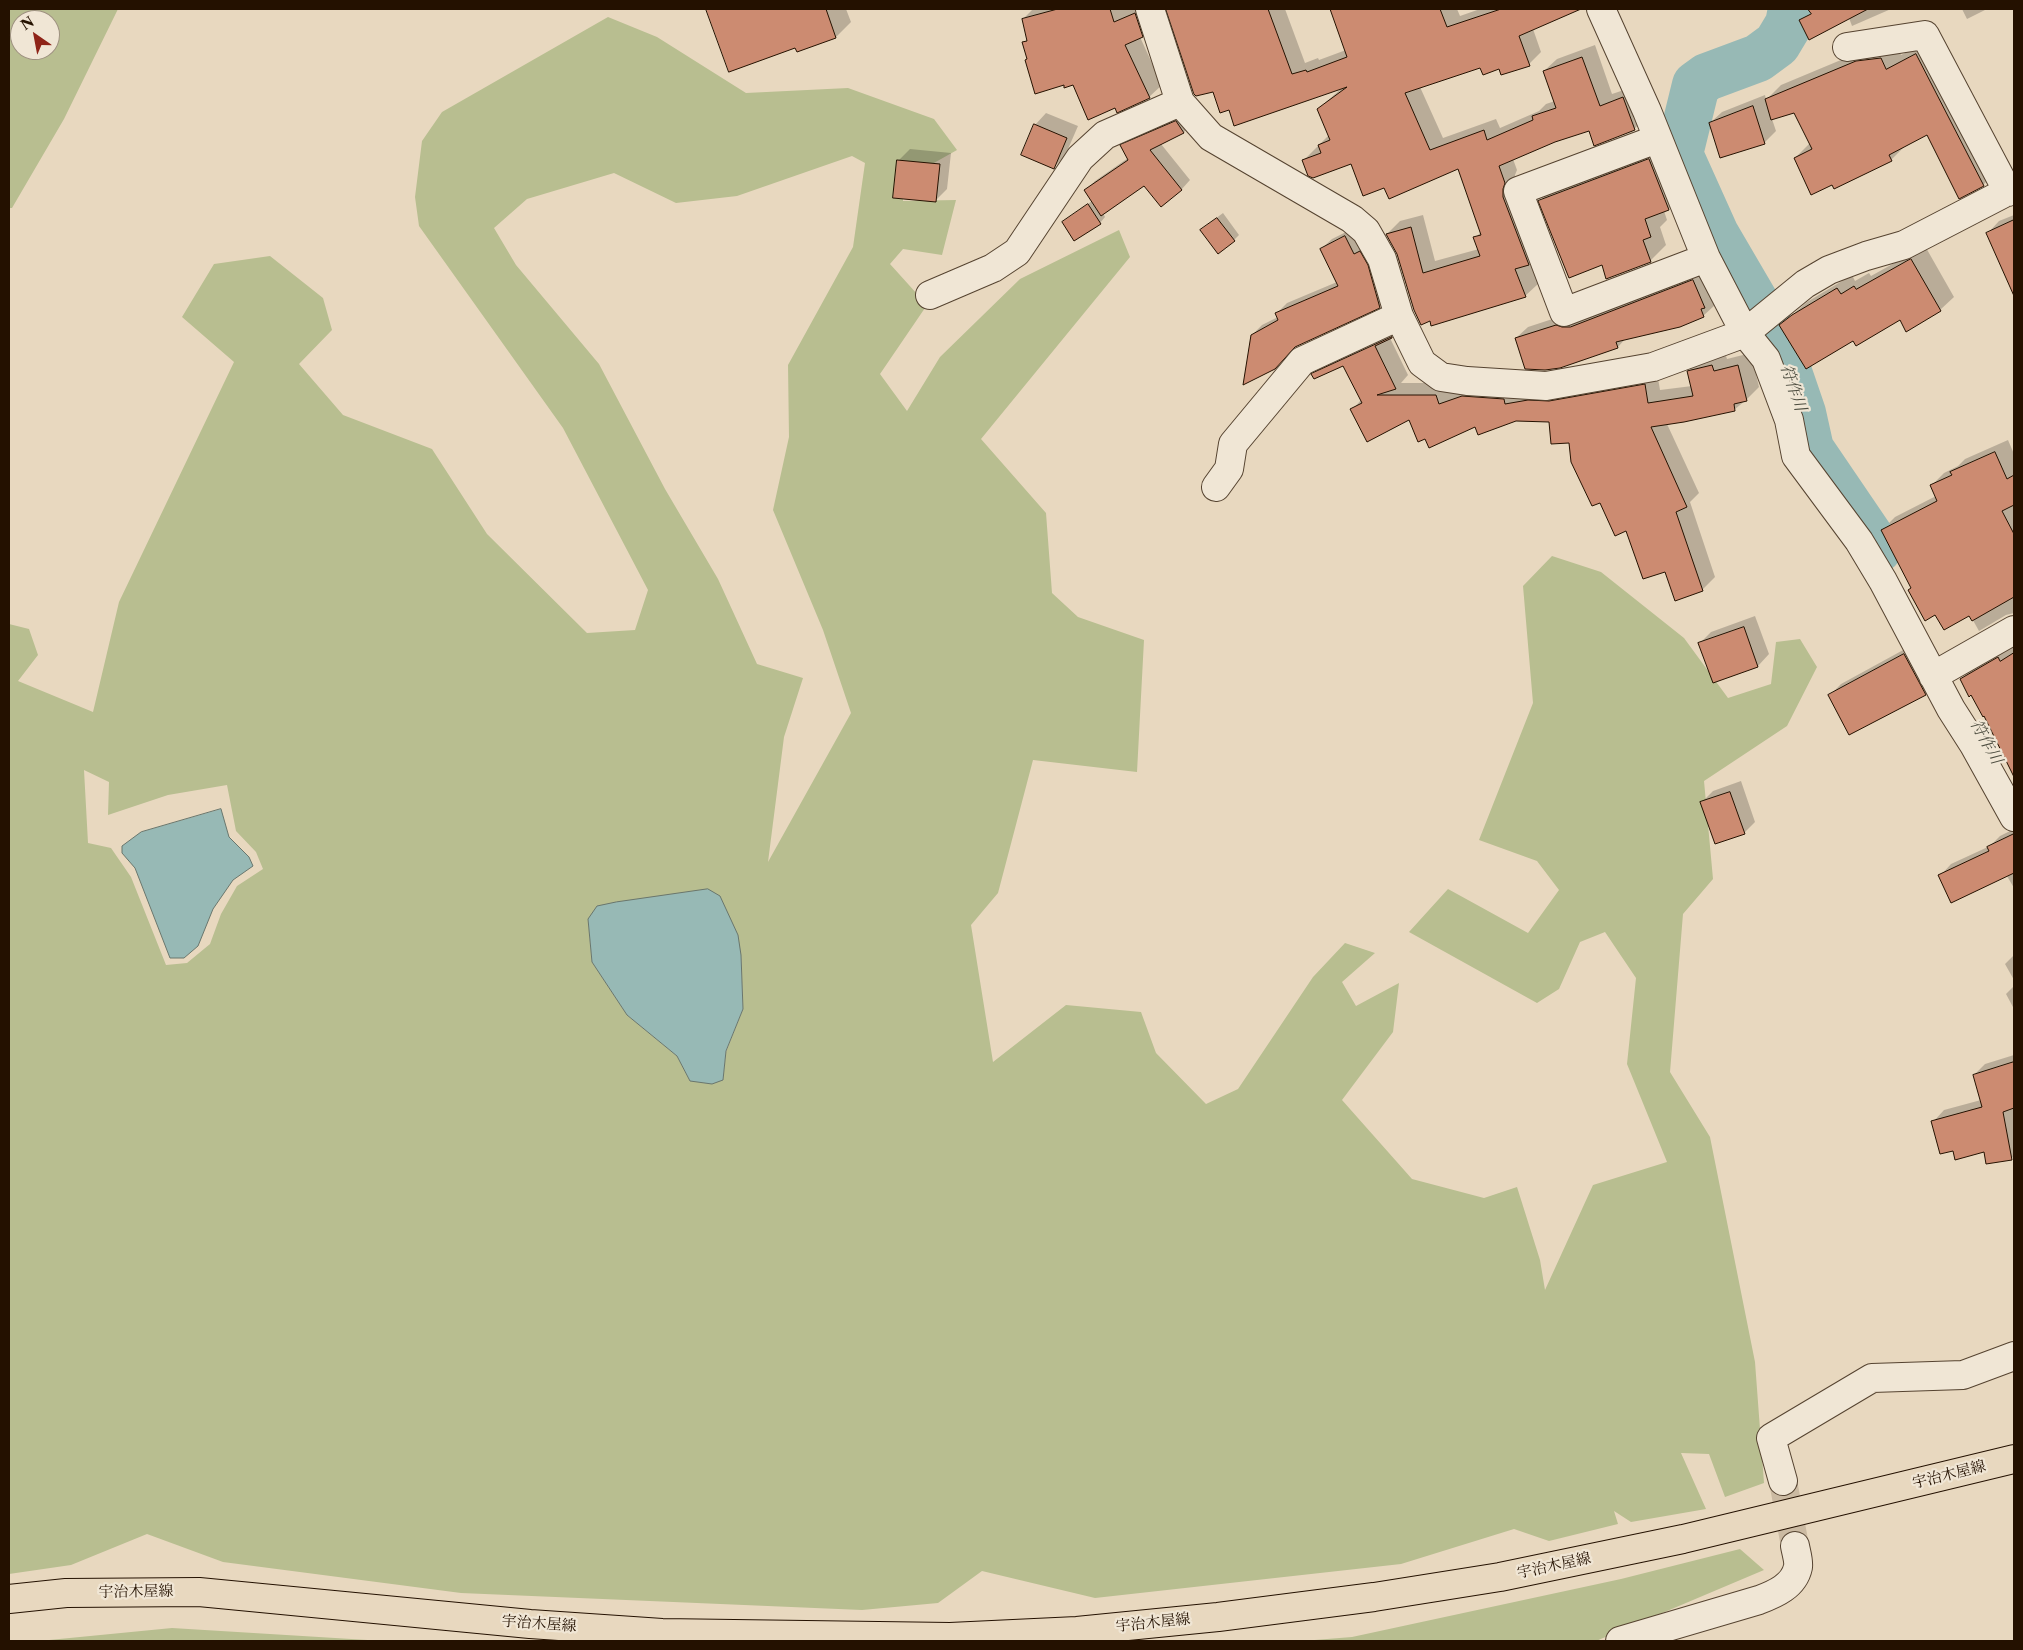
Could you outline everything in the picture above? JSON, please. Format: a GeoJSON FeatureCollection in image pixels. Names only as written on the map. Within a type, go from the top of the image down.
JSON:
{"type":"FeatureCollection","features":[{"type":"Feature","properties":{"kind":"main road","name":"宇治木屋線"},"geometry":{"type":"LineString","coordinates":[[9,1599],[66,1593],[199,1592],[530,1624],[662,1633],[950,1637],[1077,1631],[1218,1617],[1355,1600],[1500,1577],[1683,1539],[2014,1459]]}},
{"type":"Feature","properties":{"kind":"street"},"geometry":{"type":"LineString","coordinates":[[1150,9],[1180,102],[1211,137],[1352,219],[1366,231],[1382,258],[1399,316],[1422,363],[1442,377],[1466,381],[1546,386],[1653,367],[1746,332],[1805,284],[1829,270],[1866,256],[1904,245],[2011,190],[1925,35],[1847,47]]}},
{"type":"Feature","properties":{"kind":"street"},"geometry":{"type":"LineString","coordinates":[[1601,9],[1647,112],[1706,258],[1746,332],[1766,359],[1789,420],[1796,456],[1859,541],[1883,581],[1951,709],[1974,745],[2014,817]]}},
{"type":"Feature","properties":{"kind":"street"},"geometry":{"type":"LineString","coordinates":[[930,295],[993,268],[1017,252],[1080,158],[1106,134],[1180,102]]}},
{"type":"Feature","properties":{"kind":"street"},"geometry":{"type":"LineString","coordinates":[[1657,139],[1518,191],[1564,312],[1706,258]]}},
{"type":"Feature","properties":{"kind":"street"},"geometry":{"type":"LineString","coordinates":[[1216,487],[1229,469],[1234,444],[1302,361],[1399,316]]}},
{"type":"Feature","properties":{"kind":"street"},"geometry":{"type":"LineString","coordinates":[[1934,675],[2014,630]]}},
{"type":"Feature","properties":{"kind":"street"},"geometry":{"type":"LineString","coordinates":[[1783,1481],[1771,1438],[1849,1390],[1872,1378],[1963,1374],[1997,1364],[2014,1356]]}},
{"type":"Feature","properties":{"kind":"street"},"geometry":{"type":"LineString","coordinates":[[1620,1641],[1759,1600],[1779,1592],[1791,1582],[1798,1566],[1795,1546]]}},
{"type":"Feature","properties":{"kind":"green space"},"geometry":{"type":"Polygon","coordinates":[[[9,9],[118,9],[64,119],[12,208],[9,208],[9,9]]]}},
{"type":"Feature","properties":{"kind":"green space"},"geometry":{"type":"Polygon","coordinates":[[[608,17],[657,37],[746,93],[848,88],[934,119],[957,150],[902,181],[903,201],[956,200],[942,255],[903,249],[890,264],[927,305],[880,374],[907,411],[940,357],[1020,279],[1119,230],[1130,257],[981,439],[1046,513],[1052,593],[1078,617],[1144,640],[1137,772],[1033,760],[998,893],[971,925],[993,1062],[1066,1005],[1141,1012],[1156,1053],[1206,1104],[1238,1089],[1313,977],[1345,943],[1375,953],[1342,982],[1356,1006],[1399,983],[1393,1032],[1342,1100],[1412,1179],[1484,1198],[1517,1187],[1540,1260],[1545,1290],[1593,1185],[1667,1162],[1627,1064],[1636,978],[1605,932],[1580,942],[1559,989],[1537,1003],[1409,932],[1448,889],[1528,933],[1559,890],[1537,861],[1479,840],[1533,703],[1523,586],[1552,556],[1601,572],[1684,638],[1728,698],[1771,684],[1776,642],[1800,639],[1817,667],[1787,726],[1704,781],[1713,879],[1683,914],[1670,1072],[1710,1137],[1755,1362],[1764,1483],[1725,1497],[1709,1454],[1681,1453],[1706,1509],[1631,1522],[1614,1511],[1618,1524],[1549,1541],[1514,1529],[1401,1564],[1095,1598],[982,1571],[938,1603],[862,1610],[461,1593],[223,1562],[147,1534],[71,1565],[9,1574],[9,624],[29,629],[38,655],[18,681],[93,712],[119,602],[234,362],[182,317],[214,264],[270,256],[323,298],[332,330],[299,364],[343,415],[432,449],[487,534],[587,633],[635,630],[648,590],[563,428],[419,226],[415,197],[422,141],[442,112],[608,17]],[[852,156],[737,196],[676,203],[614,173],[527,199],[494,228],[516,265],[599,364],[665,489],[718,579],[757,664],[803,678],[784,737],[768,862],[851,713],[823,630],[773,510],[789,437],[788,365],[853,247],[865,163],[852,156]],[[84,770],[88,843],[111,848],[131,877],[166,965],[187,963],[210,944],[221,914],[237,886],[263,869],[256,852],[236,831],[227,785],[168,795],[108,815],[109,782],[84,770]],[[588,919],[592,962],[627,1015],[677,1056],[690,1081],[723,1080],[726,1052],[743,1009],[741,955],[588,919]]]}},
{"type":"Feature","properties":{"kind":"green space"},"geometry":{"type":"Polygon","coordinates":[[[1740,1549],[1764,1570],[1596,1641],[1302,1641],[1352,1637],[1621,1579],[1740,1549]]]}},
{"type":"Feature","properties":{"kind":"green space"},"geometry":{"type":"Polygon","coordinates":[[[172,1628],[384,1641],[39,1641],[172,1628]]]}},
{"type":"Feature","properties":{"kind":"water"},"geometry":{"type":"Polygon","coordinates":[[[221,809],[229,837],[249,857],[253,866],[233,880],[213,909],[198,946],[184,958],[170,958],[135,868],[122,853],[122,846],[141,832],[221,809]]]}},
{"type":"Feature","properties":{"kind":"water"},"geometry":{"type":"Polygon","coordinates":[[[708,889],[720,896],[738,935],[741,955],[743,1009],[726,1051],[723,1080],[712,1084],[690,1081],[677,1056],[627,1015],[592,962],[588,919],[597,906],[708,889]]]}},
{"type":"Feature","properties":{"kind":"building"},"geometry":{"type":"Polygon","coordinates":[[[706,9],[826,9],[836,38],[797,52],[795,48],[729,72],[706,9]]]}},
{"type":"Feature","properties":{"kind":"building"},"geometry":{"type":"Polygon","coordinates":[[[1058,9],[1110,9],[1114,22],[1135,13],[1143,37],[1125,45],[1150,98],[1117,113],[1115,108],[1088,120],[1073,85],[1064,88],[1064,85],[1035,94],[1025,60],[1027,59],[1022,42],[1027,41],[1022,19],[1058,9]]]}},
{"type":"Feature","properties":{"kind":"building"},"geometry":{"type":"Polygon","coordinates":[[[1166,9],[1268,9],[1292,74],[1306,70],[1307,72],[1347,57],[1330,9],[1440,9],[1447,27],[1501,9],[1581,9],[1519,36],[1530,66],[1501,75],[1499,69],[1483,75],[1480,68],[1405,93],[1430,150],[1484,130],[1487,140],[1533,120],[1532,116],[1556,108],[1543,71],[1582,57],[1600,106],[1623,97],[1635,130],[1594,146],[1589,131],[1555,142],[1499,166],[1505,183],[1503,197],[1529,265],[1515,269],[1526,297],[1431,326],[1430,321],[1421,325],[1414,310],[1397,254],[1386,234],[1411,227],[1423,273],[1480,256],[1473,237],[1481,235],[1458,169],[1389,199],[1384,188],[1363,196],[1351,164],[1313,178],[1308,176],[1302,160],[1321,153],[1318,145],[1330,140],[1317,109],[1347,87],[1234,126],[1229,110],[1220,113],[1213,92],[1196,96],[1194,94],[1166,9]]]}},
{"type":"Feature","properties":{"kind":"building"},"geometry":{"type":"Polygon","coordinates":[[[1808,9],[1868,9],[1809,40],[1799,20],[1811,14],[1808,9]]]}},
{"type":"Feature","properties":{"kind":"building"},"geometry":{"type":"Polygon","coordinates":[[[1916,54],[1984,186],[1959,199],[1927,135],[1889,155],[1892,161],[1834,189],[1832,185],[1811,195],[1794,158],[1812,149],[1794,113],[1771,120],[1765,99],[1856,61],[1881,58],[1886,69],[1916,54]]]}},
{"type":"Feature","properties":{"kind":"building"},"geometry":{"type":"Polygon","coordinates":[[[1753,106],[1765,144],[1720,158],[1709,123],[1753,106]]]}},
{"type":"Feature","properties":{"kind":"building"},"geometry":{"type":"Polygon","coordinates":[[[1176,121],[1184,133],[1150,150],[1182,190],[1161,207],[1144,186],[1101,216],[1084,190],[1128,160],[1120,145],[1176,121]]]}},
{"type":"Feature","properties":{"kind":"building"},"geometry":{"type":"Polygon","coordinates":[[[1034,124],[1067,138],[1054,169],[1021,155],[1034,124]]]}},
{"type":"Feature","properties":{"kind":"building"},"geometry":{"type":"Polygon","coordinates":[[[1649,159],[1669,210],[1645,219],[1651,237],[1643,240],[1651,262],[1606,279],[1602,265],[1569,278],[1538,201],[1649,159]]]}},
{"type":"Feature","properties":{"kind":"building"},"geometry":{"type":"Polygon","coordinates":[[[897,160],[940,164],[936,202],[893,198],[897,160]]]}},
{"type":"Feature","properties":{"kind":"building"},"geometry":{"type":"Polygon","coordinates":[[[1088,204],[1101,224],[1074,241],[1062,222],[1088,204]]]}},
{"type":"Feature","properties":{"kind":"building"},"geometry":{"type":"Polygon","coordinates":[[[1217,218],[1235,241],[1218,254],[1200,230],[1217,218]]]}},
{"type":"Feature","properties":{"kind":"building"},"geometry":{"type":"Polygon","coordinates":[[[2014,220],[2014,296],[1986,233],[2014,220]]]}},
{"type":"Feature","properties":{"kind":"building"},"geometry":{"type":"Polygon","coordinates":[[[1345,236],[1354,254],[1360,251],[1368,265],[1380,308],[1295,347],[1275,369],[1243,385],[1251,335],[1278,320],[1275,313],[1338,286],[1320,249],[1345,236]]]}},
{"type":"Feature","properties":{"kind":"building"},"geometry":{"type":"Polygon","coordinates":[[[1911,259],[1941,311],[1906,332],[1900,320],[1856,346],[1853,341],[1806,369],[1779,325],[1837,288],[1841,294],[1854,286],[1856,289],[1911,259]]]}},
{"type":"Feature","properties":{"kind":"building"},"geometry":{"type":"Polygon","coordinates":[[[1693,280],[1705,308],[1701,309],[1704,317],[1680,327],[1616,342],[1618,348],[1560,368],[1545,370],[1525,369],[1515,338],[1556,325],[1570,327],[1693,280]]]}},
{"type":"Feature","properties":{"kind":"building"},"geometry":{"type":"Polygon","coordinates":[[[1392,337],[1375,346],[1396,389],[1377,395],[1436,395],[1439,404],[1462,396],[1504,399],[1505,404],[1528,400],[1549,401],[1645,384],[1648,403],[1693,396],[1687,371],[1712,365],[1714,371],[1738,365],[1747,401],[1734,404],[1735,411],[1651,427],[1687,507],[1676,512],[1703,591],[1675,601],[1665,572],[1643,579],[1626,531],[1615,536],[1600,503],[1592,506],[1571,462],[1569,443],[1551,444],[1549,422],[1516,421],[1478,435],[1475,427],[1429,448],[1425,439],[1418,442],[1409,420],[1367,442],[1350,409],[1362,403],[1343,366],[1314,379],[1311,374],[1392,337]]]}},
{"type":"Feature","properties":{"kind":"building"},"geometry":{"type":"Polygon","coordinates":[[[1995,452],[2007,479],[2014,475],[2014,505],[2002,511],[2014,534],[2014,597],[1972,621],[1969,616],[1944,630],[1935,615],[1925,621],[1908,590],[1911,588],[1881,530],[1937,501],[1930,485],[1952,475],[1950,472],[1995,452]]]}},
{"type":"Feature","properties":{"kind":"building"},"geometry":{"type":"Polygon","coordinates":[[[1744,627],[1758,667],[1713,683],[1698,643],[1744,627]]]}},
{"type":"Feature","properties":{"kind":"building"},"geometry":{"type":"Polygon","coordinates":[[[2014,653],[2014,777],[1984,716],[1971,695],[1969,697],[1960,679],[1998,657],[2000,661],[2014,653]]]}},
{"type":"Feature","properties":{"kind":"building"},"geometry":{"type":"Polygon","coordinates":[[[1904,654],[1926,695],[1849,735],[1828,695],[1904,654]]]}},
{"type":"Feature","properties":{"kind":"building"},"geometry":{"type":"Polygon","coordinates":[[[1730,792],[1745,834],[1715,844],[1700,802],[1730,792]]]}},
{"type":"Feature","properties":{"kind":"building"},"geometry":{"type":"Polygon","coordinates":[[[2014,834],[2014,873],[1951,903],[1938,875],[1989,851],[1987,847],[2014,834]]]}},
{"type":"Feature","properties":{"kind":"building"},"geometry":{"type":"Polygon","coordinates":[[[2014,1062],[2014,1108],[2003,1112],[2012,1160],[1986,1164],[1984,1152],[1955,1160],[1953,1151],[1940,1154],[1931,1121],[1982,1107],[1973,1075],[2014,1062]]]}},
{"type":"Feature","properties":{"kind":"waterway","name":"符作川"},"geometry":{"type":"LineString","coordinates":[[1792,9],[1789,24],[1777,44],[1758,58],[1707,77],[1696,85],[1679,154],[1715,234],[1777,340],[1802,413],[1810,449],[1878,549]]}},
{"type":"Feature","properties":{"kind":"tunnel"},"geometry":{"type":"LineString","coordinates":[[1783,1481],[1795,1546]]}}]}
